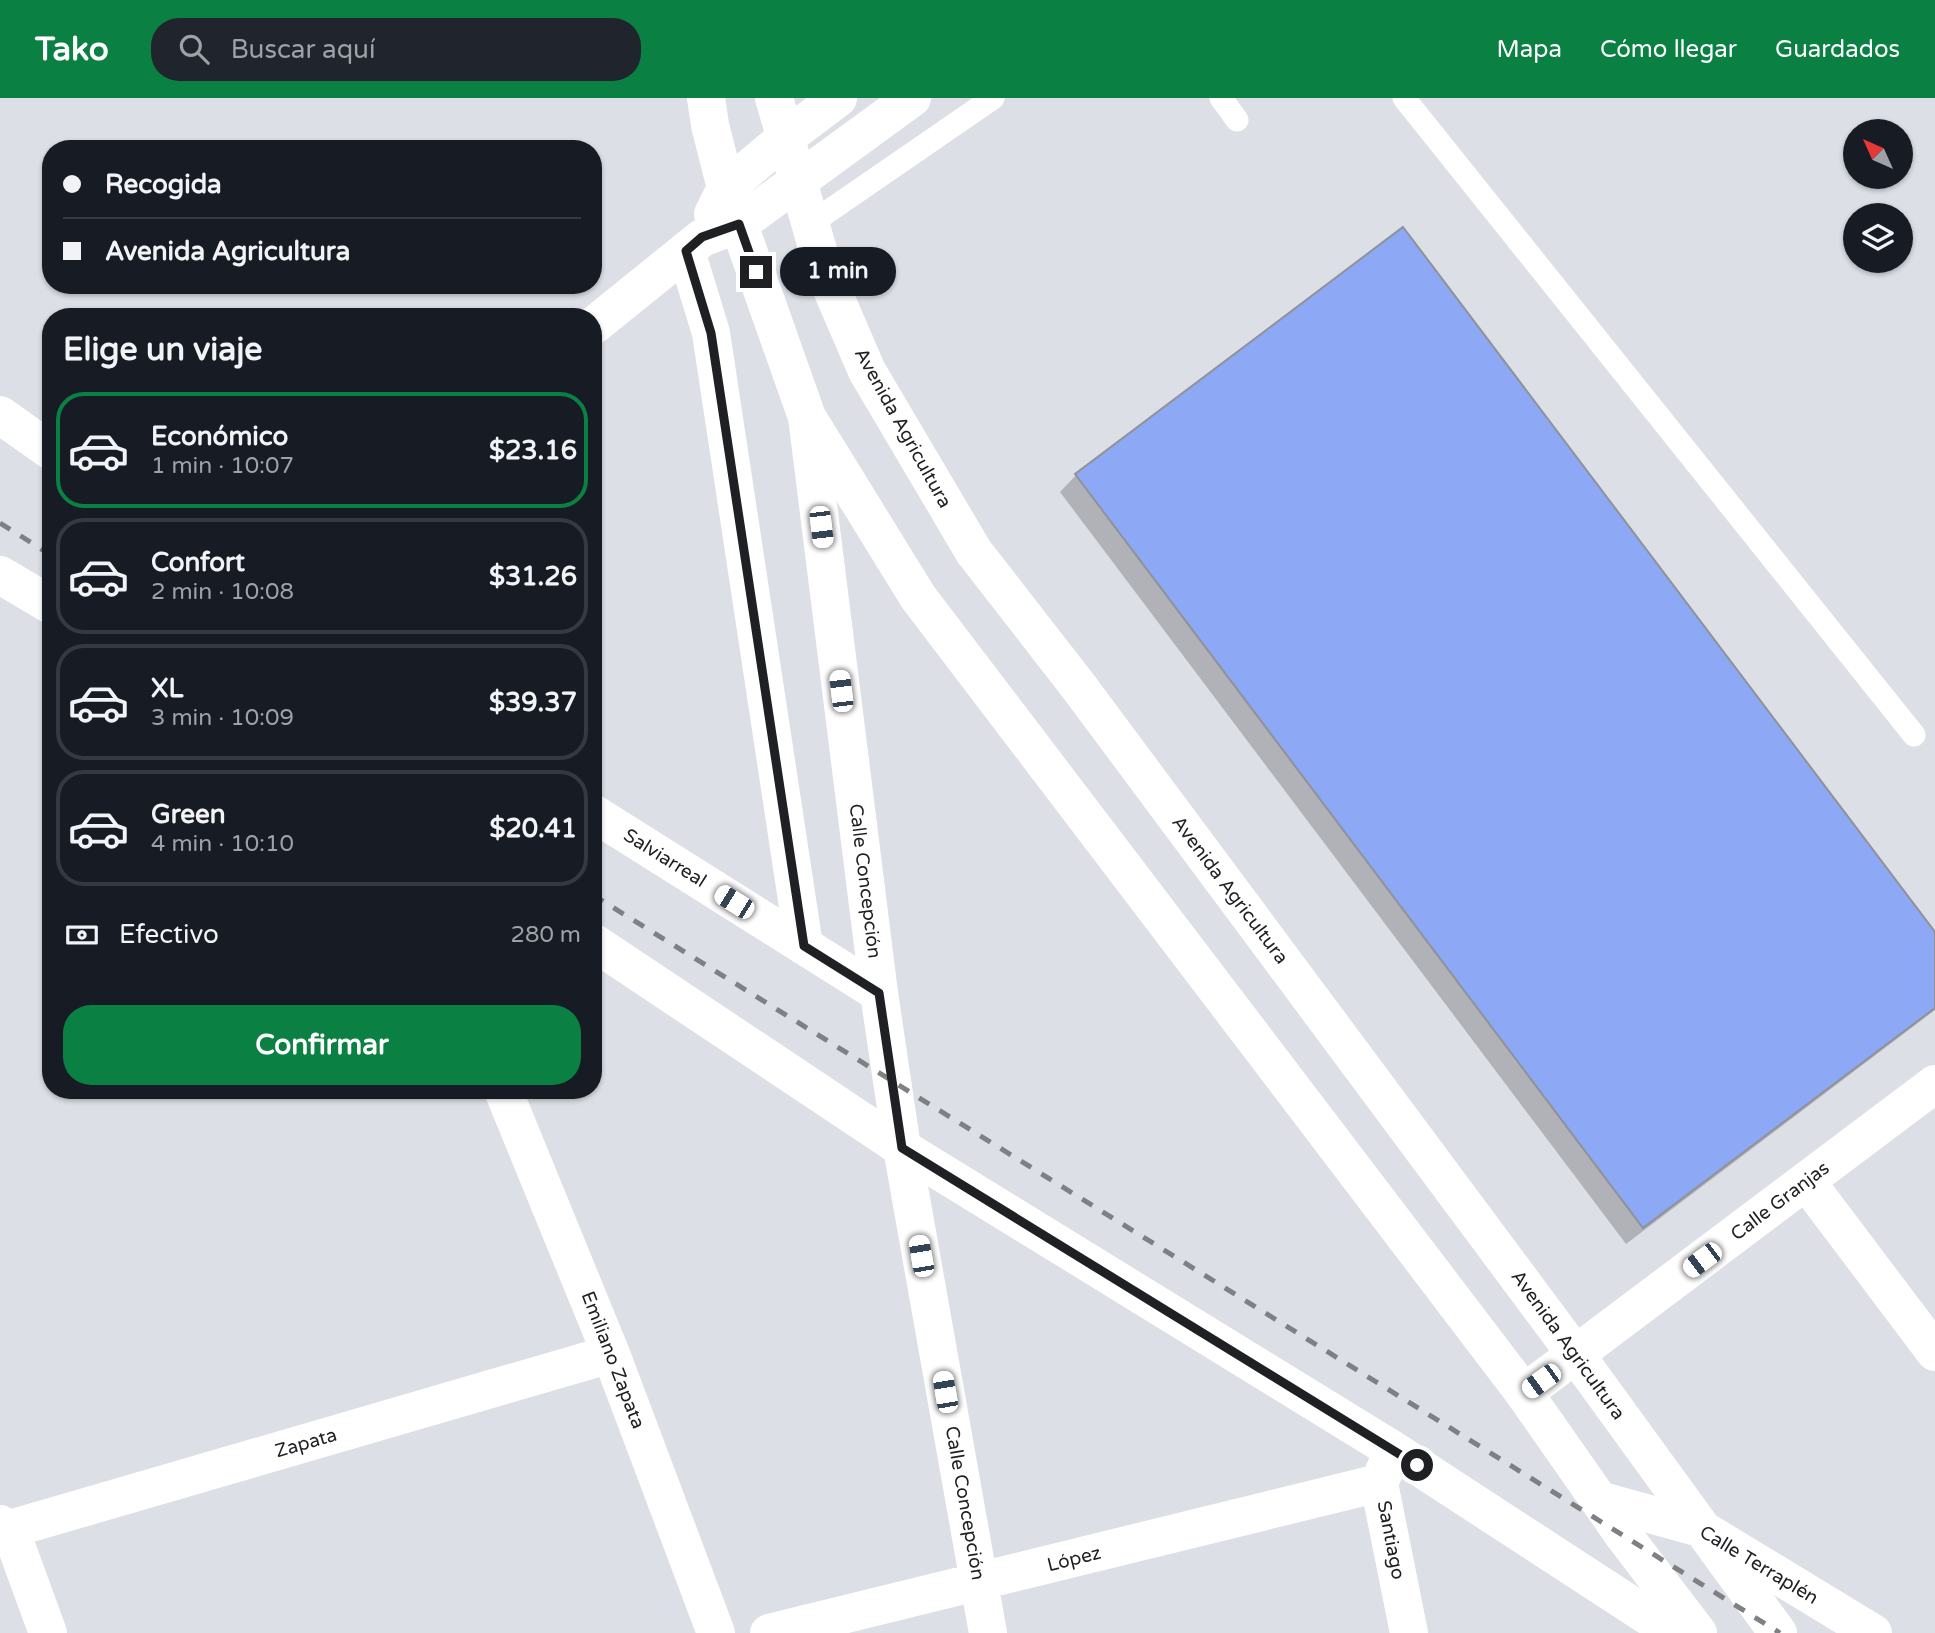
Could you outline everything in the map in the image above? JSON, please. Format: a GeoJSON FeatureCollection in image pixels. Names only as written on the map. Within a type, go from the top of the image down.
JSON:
{"type":"FeatureCollection","features":[{"type":"Feature","properties":{"kind":"street"},"geometry":{"type":"LineString","coordinates":[[706,98],[726,188],[807,417],[918,597],[1524,1393],[1624,1536],[1698,1633]]}},
{"type":"Feature","properties":{"kind":"street","name":"Avenida Agricultura"},"geometry":{"type":"LineString","coordinates":[[774,98],[824,271],[867,371],[974,552],[1079,687],[1576,1355],[1778,1633]]}},
{"type":"Feature","properties":{"kind":"street"},"geometry":{"type":"LineString","coordinates":[[804,946],[711,333],[694,244],[726,188],[838,98]]}},
{"type":"Feature","properties":{"kind":"street"},"geometry":{"type":"LineString","coordinates":[[602,319],[694,244],[739,224],[912,98]]}},
{"type":"Feature","properties":{"kind":"street"},"geometry":{"type":"LineString","coordinates":[[0,415],[42,445]]}},
{"type":"Feature","properties":{"kind":"street","name":"Calle Concepción"},"geometry":{"type":"LineString","coordinates":[[807,417],[879,993],[902,1148],[988,1633]]}},
{"type":"Feature","properties":{"kind":"street"},"geometry":{"type":"LineString","coordinates":[[0,575],[42,601]]}},
{"type":"Feature","properties":{"kind":"street","name":"Salviarreal"},"geometry":{"type":"LineString","coordinates":[[602,819],[879,993]]}},
{"type":"Feature","properties":{"kind":"street"},"geometry":{"type":"LineString","coordinates":[[602,948],[1386,1466],[1674,1633]]}},
{"type":"Feature","properties":{"kind":"street","name":"Calle Granjas"},"geometry":{"type":"LineString","coordinates":[[1524,1393],[1935,1084]]}},
{"type":"Feature","properties":{"kind":"street","name":"Emiliano Zapata"},"geometry":{"type":"LineString","coordinates":[[507,1099],[611,1353],[716,1633]]}},
{"type":"Feature","properties":{"kind":"street"},"geometry":{"type":"LineString","coordinates":[[1806,1181],[1935,1352]]}},
{"type":"Feature","properties":{"kind":"street","name":"Zapata"},"geometry":{"type":"LineString","coordinates":[[5,1527],[611,1353]]}},
{"type":"Feature","properties":{"kind":"street","name":"López"},"geometry":{"type":"LineString","coordinates":[[769,1633],[979,1583],[1386,1466]]}},
{"type":"Feature","properties":{"kind":"street","name":"Santiago"},"geometry":{"type":"LineString","coordinates":[[1386,1466],[1409,1633]]}},
{"type":"Feature","properties":{"kind":"street","name":"Calle Terraplén"},"geometry":{"type":"LineString","coordinates":[[1599,1500],[1700,1528],[1873,1633]]}},
{"type":"Feature","properties":{"kind":"street"},"geometry":{"type":"LineString","coordinates":[[5,1527],[48,1633]]}},
{"type":"Feature","properties":{"kind":"lane"},"geometry":{"type":"LineString","coordinates":[[810,224],[993,98]]}},
{"type":"Feature","properties":{"kind":"lane"},"geometry":{"type":"LineString","coordinates":[[1221,98],[1237,120]]}},
{"type":"Feature","properties":{"kind":"lane"},"geometry":{"type":"LineString","coordinates":[[1404,98],[1914,736]]}},
{"type":"Feature","properties":{"kind":"building"},"geometry":{"type":"Polygon","coordinates":[[[1403,227],[1935,932],[1935,1008],[1643,1228],[1075,474],[1403,227]]]}},
{"type":"Feature","properties":{"kind":"railway"},"geometry":{"type":"LineString","coordinates":[[0,523],[42,549]]}},
{"type":"Feature","properties":{"kind":"railway"},"geometry":{"type":"LineString","coordinates":[[602,901],[1780,1633]]}},
{"type":"Feature","properties":{"kind":"route"},"geometry":{"type":"LineString","coordinates":[[756,272],[739,224],[702,237],[686,251],[711,333],[804,946],[879,993],[902,1148],[1417,1465]]}}]}
